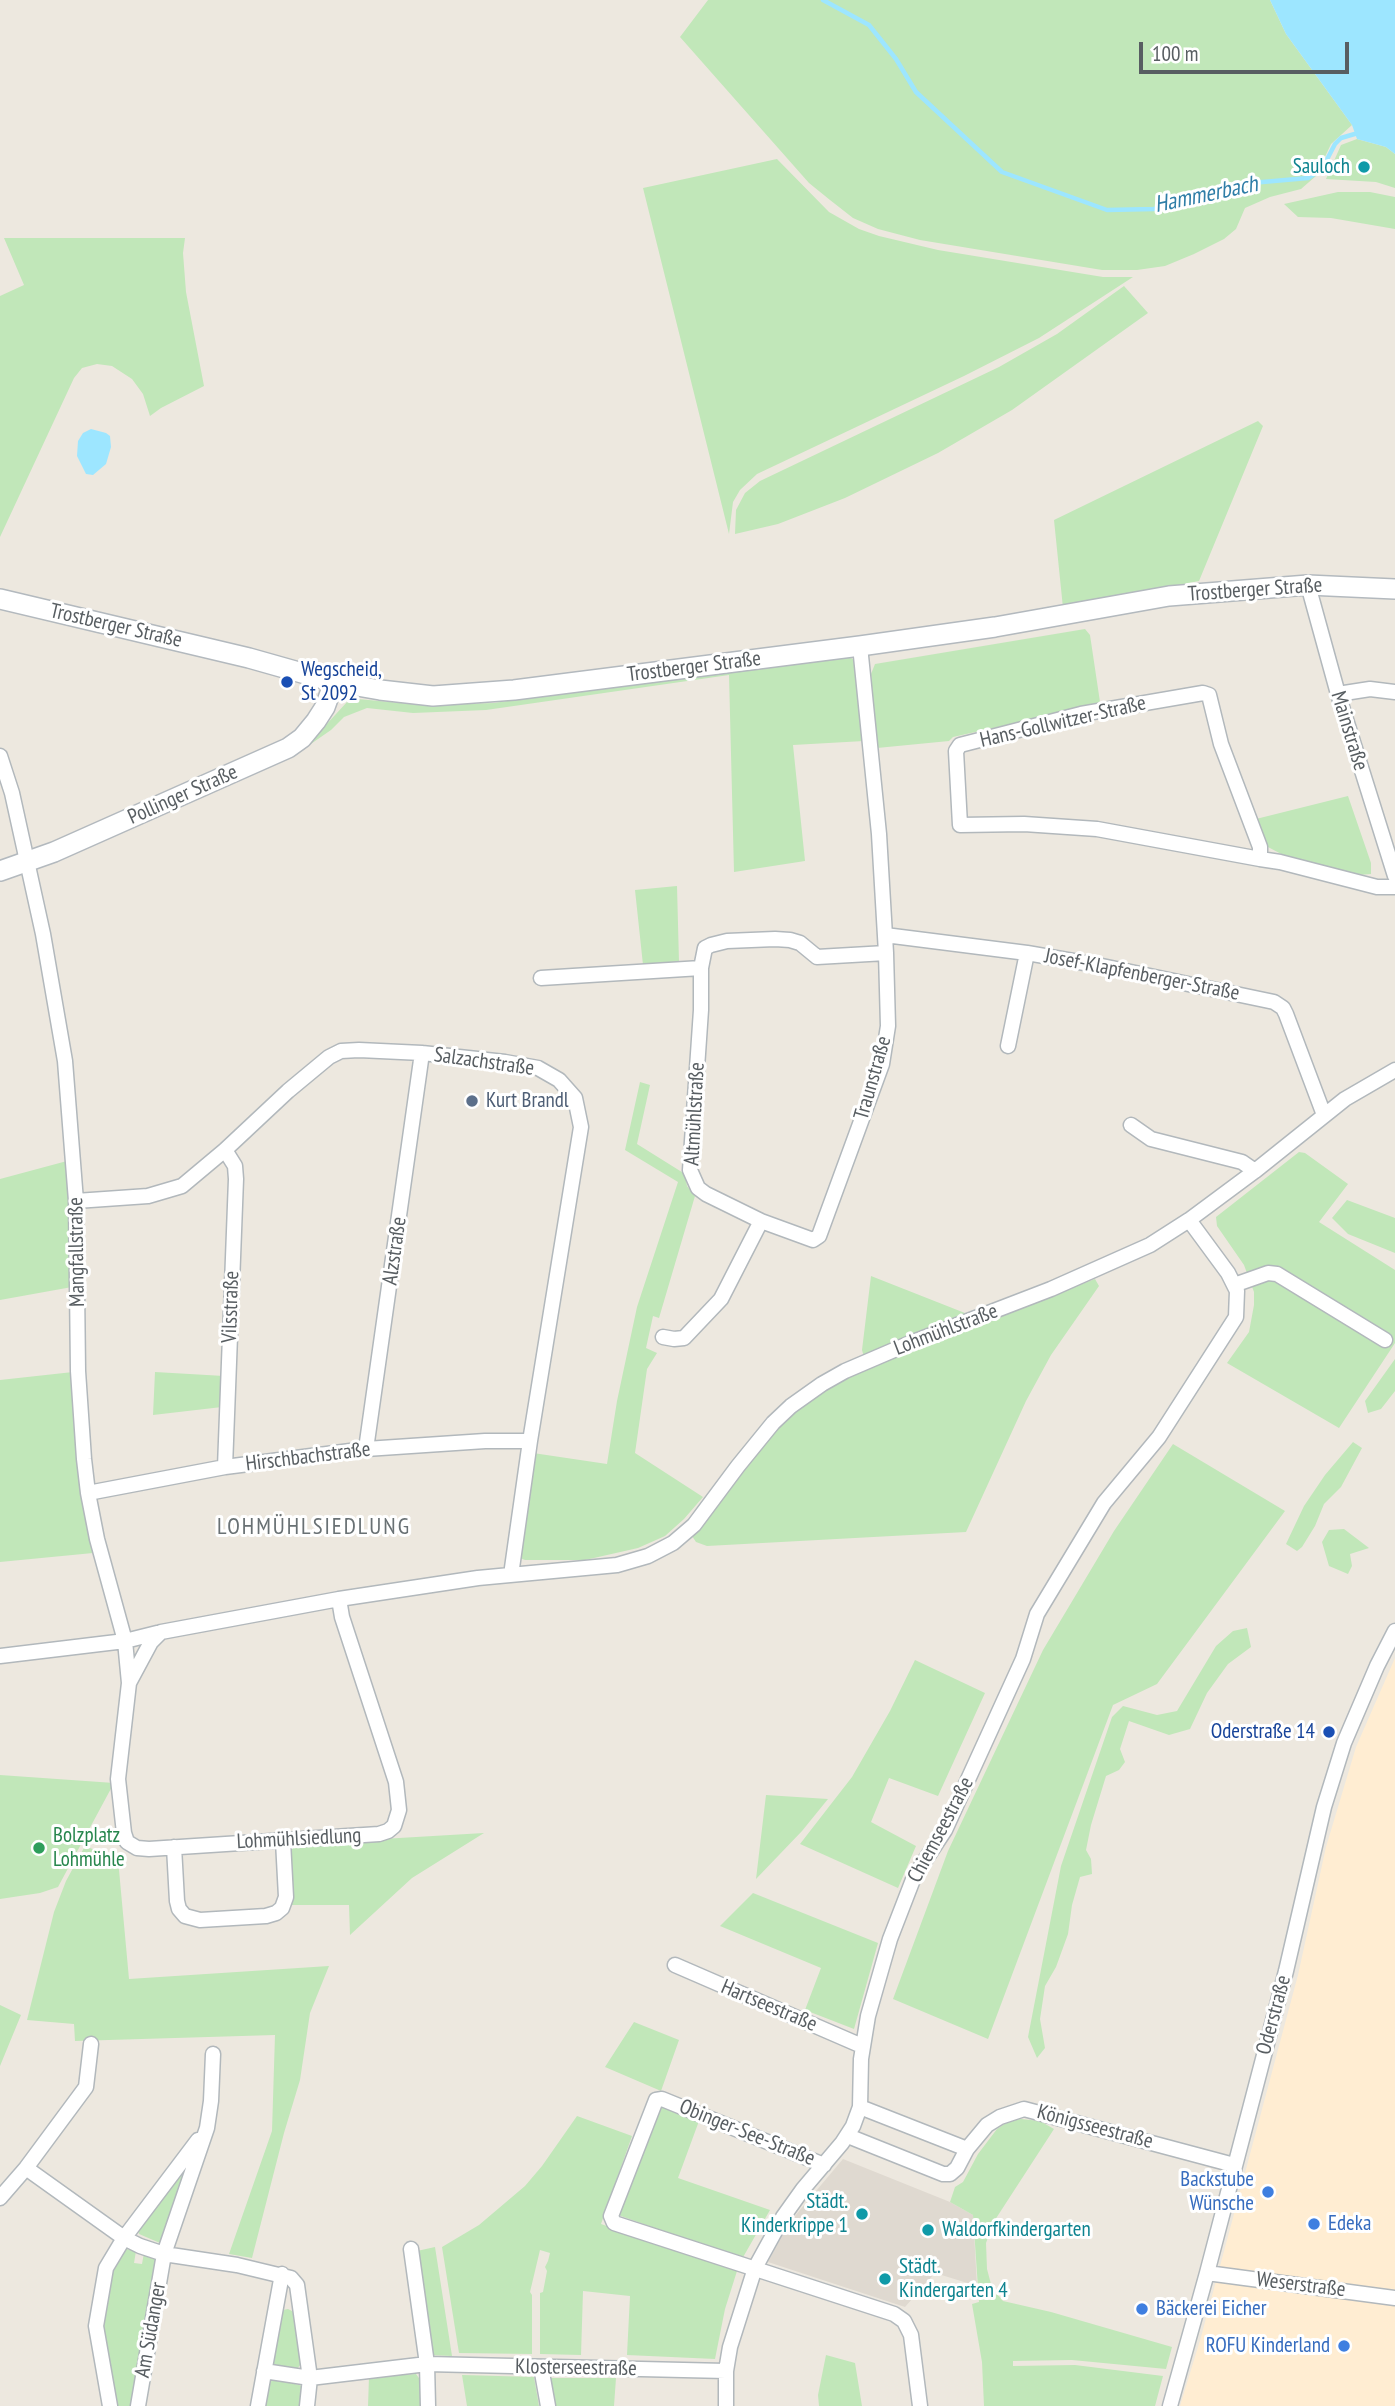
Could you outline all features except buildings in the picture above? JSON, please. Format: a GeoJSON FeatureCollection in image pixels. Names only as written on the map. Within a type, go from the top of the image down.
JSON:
{"type":"FeatureCollection","features":[{"type":"Feature","properties":{"kind":"main road","name":"Trostberger Straße"},"geometry":{"type":"LineString","coordinates":[[0,599],[249,658],[334,682],[414,694],[476,694],[995,627],[1169,596],[1308,584],[1395,589]]}},
{"type":"Feature","properties":{"kind":"main road","name":"Pollinger Straße"},"geometry":{"type":"LineString","coordinates":[[0,871],[288,748],[302,738],[316,721],[325,707],[334,682]]}},
{"type":"Feature","properties":{"kind":"street","name":"Mainstraße"},"geometry":{"type":"LineString","coordinates":[[1308,584],[1338,694],[1395,876]]}},
{"type":"Feature","properties":{"kind":"street","name":"Traunstraße"},"geometry":{"type":"LineString","coordinates":[[761,1221],[810,1241],[819,1236],[882,1064],[888,1026],[886,953],[879,834],[860,646]]}},
{"type":"Feature","properties":{"kind":"street"},"geometry":{"type":"LineString","coordinates":[[1338,694],[1370,689],[1395,692]]}},
{"type":"Feature","properties":{"kind":"street","name":"Hans-Gollwitzer-Straße"},"geometry":{"type":"LineString","coordinates":[[1260,859],[1260,846],[1222,744],[1209,695],[1203,693],[1081,714],[960,745],[956,751],[960,825],[1024,824],[1097,829],[1260,859],[1280,862],[1377,887],[1395,887]]}},
{"type":"Feature","properties":{"kind":"street","name":"Mangfallstraße"},"geometry":{"type":"LineString","coordinates":[[0,756],[12,793],[56,998],[65,1061],[76,1201],[78,1371],[88,1493],[97,1539],[125,1641]]}},
{"type":"Feature","properties":{"kind":"street","name":"Josef-Klapfenberger-Straße"},"geometry":{"type":"LineString","coordinates":[[885,935],[1027,953],[1102,966],[1278,1004],[1283,1008],[1291,1025],[1324,1115]]}},
{"type":"Feature","properties":{"kind":"street"},"geometry":{"type":"LineString","coordinates":[[541,978],[701,968],[705,948],[727,941],[790,940],[800,943],[817,957],[886,953]]}},
{"type":"Feature","properties":{"kind":"street"},"geometry":{"type":"LineString","coordinates":[[1008,1046],[1027,953]]}},
{"type":"Feature","properties":{"kind":"street","name":"Altmühlstraße"},"geometry":{"type":"LineString","coordinates":[[701,968],[701,1010],[690,1170],[698,1188],[706,1194],[761,1221]]}},
{"type":"Feature","properties":{"kind":"street","name":"Salzachstraße"},"geometry":{"type":"LineString","coordinates":[[76,1201],[148,1196],[176,1189],[189,1182],[288,1091],[334,1054],[352,1050],[422,1054],[538,1068],[552,1074],[565,1085],[577,1102],[581,1127],[510,1575]]}},
{"type":"Feature","properties":{"kind":"street","name":"Alzstraße"},"geometry":{"type":"LineString","coordinates":[[366,1449],[422,1054]]}},
{"type":"Feature","properties":{"kind":"street","name":"Lohmühlstraße"},"geometry":{"type":"LineString","coordinates":[[510,1575],[628,1563],[666,1548],[694,1525],[737,1466],[773,1423],[822,1384],[908,1343],[1051,1289],[1150,1245],[1255,1171],[1345,1098],[1395,1070]]}},
{"type":"Feature","properties":{"kind":"street"},"geometry":{"type":"LineString","coordinates":[[1131,1125],[1151,1139],[1242,1162],[1255,1171]]}},
{"type":"Feature","properties":{"kind":"street","name":"Vilsstraße"},"geometry":{"type":"LineString","coordinates":[[225,1150],[234,1166],[236,1179],[225,1467]]}},
{"type":"Feature","properties":{"kind":"street"},"geometry":{"type":"LineString","coordinates":[[1189,1220],[1234,1285],[1268,1273],[1277,1274],[1385,1340]]}},
{"type":"Feature","properties":{"kind":"street"},"geometry":{"type":"LineString","coordinates":[[663,1337],[684,1338],[721,1299],[761,1221]]}},
{"type":"Feature","properties":{"kind":"street","name":"Chiemseestraße"},"geometry":{"type":"LineString","coordinates":[[726,2406],[726,2371],[733,2336],[755,2268],[783,2217],[848,2136],[860,2106],[862,2046],[868,2016],[890,1939],[914,1877],[945,1830],[1023,1659],[1037,1614],[1104,1503],[1159,1437],[1233,1324],[1238,1302],[1234,1285]]}},
{"type":"Feature","properties":{"kind":"street","name":"Hirschbachstraße"},"geometry":{"type":"LineString","coordinates":[[88,1493],[225,1467],[366,1449],[485,1441],[530,1441]]}},
{"type":"Feature","properties":{"kind":"street"},"geometry":{"type":"LineString","coordinates":[[0,1656],[125,1641],[340,1599],[510,1575]]}},
{"type":"Feature","properties":{"kind":"street","name":"Lohmühlsiedlung"},"geometry":{"type":"LineString","coordinates":[[125,1641],[129,1683],[118,1779],[127,1842],[137,1848],[149,1849],[379,1834],[388,1831],[398,1817],[399,1798],[342,1617],[340,1599]]}},
{"type":"Feature","properties":{"kind":"street","name":"Oderstraße"},"geometry":{"type":"LineString","coordinates":[[1170,2406],[1208,2273],[1328,1796],[1344,1743],[1395,1631]]}},
{"type":"Feature","properties":{"kind":"street","name":"Lohmühlsiedlung"},"geometry":{"type":"LineString","coordinates":[[129,1683],[151,1642],[161,1632]]}},
{"type":"Feature","properties":{"kind":"street"},"geometry":{"type":"LineString","coordinates":[[174,1847],[179,1909],[185,1916],[200,1920],[266,1916],[282,1908],[286,1897],[283,1841]]}},
{"type":"Feature","properties":{"kind":"street","name":"Hartseestraße"},"geometry":{"type":"LineString","coordinates":[[675,1965],[862,2046]]}},
{"type":"Feature","properties":{"kind":"street"},"geometry":{"type":"LineString","coordinates":[[0,2198],[26,2168],[86,2087],[91,2044]]}},
{"type":"Feature","properties":{"kind":"street","name":"Am Südanger"},"geometry":{"type":"LineString","coordinates":[[138,2406],[164,2253],[207,2128],[213,2054]]}},
{"type":"Feature","properties":{"kind":"street","name":"Obinger-See-Straße"},"geometry":{"type":"LineString","coordinates":[[755,2268],[614,2224],[612,2213],[656,2100],[662,2099],[824,2165]]}},
{"type":"Feature","properties":{"kind":"street"},"geometry":{"type":"LineString","coordinates":[[860,2106],[967,2149]]}},
{"type":"Feature","properties":{"kind":"street","name":"Königsseestraße"},"geometry":{"type":"LineString","coordinates":[[848,2136],[943,2174],[950,2174],[987,2125],[1000,2117],[1024,2109],[1234,2165]]}},
{"type":"Feature","properties":{"kind":"street","name":"Am Südanger"},"geometry":{"type":"LineString","coordinates":[[110,2406],[96,2326],[106,2268],[124,2238],[207,2128]]}},
{"type":"Feature","properties":{"kind":"street","name":"Am Südanger"},"geometry":{"type":"LineString","coordinates":[[26,2168],[124,2238],[164,2253],[282,2274]]}},
{"type":"Feature","properties":{"kind":"street"},"geometry":{"type":"LineString","coordinates":[[0,2208],[11,2187]]}},
{"type":"Feature","properties":{"kind":"street"},"geometry":{"type":"LineString","coordinates":[[158,2193],[169,2196],[180,2206]]}},
{"type":"Feature","properties":{"kind":"street"},"geometry":{"type":"LineString","coordinates":[[411,2249],[427,2364],[428,2406]]}},
{"type":"Feature","properties":{"kind":"street"},"geometry":{"type":"LineString","coordinates":[[755,2268],[881,2309],[904,2321],[911,2335],[920,2406]]}},
{"type":"Feature","properties":{"kind":"street","name":"Weserstraße"},"geometry":{"type":"LineString","coordinates":[[1208,2273],[1395,2298]]}},
{"type":"Feature","properties":{"kind":"street"},"geometry":{"type":"LineString","coordinates":[[258,2406],[282,2274],[295,2281],[310,2378],[307,2406]]}},
{"type":"Feature","properties":{"kind":"street"},"geometry":{"type":"LineString","coordinates":[[275,2309],[279,2303],[284,2302],[296,2304],[300,2309]]}},
{"type":"Feature","properties":{"kind":"street"},"geometry":{"type":"LineString","coordinates":[[264,2371],[310,2378],[427,2364]]}},
{"type":"Feature","properties":{"kind":"street","name":"Klosterseestraße"},"geometry":{"type":"LineString","coordinates":[[427,2364],[726,2371]]}},
{"type":"Feature","properties":{"kind":"street"},"geometry":{"type":"LineString","coordinates":[[541,2367],[548,2406]]}},
{"type":"Feature","properties":{"kind":"shaded area"},"geometry":{"type":"Polygon","coordinates":[[[1395,1658],[1395,2406],[1180,2406],[1298,1975],[1326,1847],[1356,1747],[1395,1658]]]}},
{"type":"Feature","properties":{"kind":"shaded area"},"geometry":{"type":"Polygon","coordinates":[[[843,2159],[950,2202],[973,2215],[977,2286],[935,2273],[905,2307],[768,2262],[789,2223],[843,2159]]]}},
{"type":"Feature","properties":{"kind":"green space"},"geometry":{"type":"Polygon","coordinates":[[[708,0],[1270,0],[1286,34],[1352,125],[1331,144],[1316,176],[1301,189],[1270,197],[1245,208],[1236,229],[1224,239],[1165,266],[1137,270],[1102,270],[920,240],[878,229],[853,218],[809,183],[680,37],[708,0]]]}},
{"type":"Feature","properties":{"kind":"green space"},"geometry":{"type":"Polygon","coordinates":[[[1357,139],[1386,147],[1395,154],[1395,188],[1376,182],[1326,179],[1341,145],[1357,139]]]}},
{"type":"Feature","properties":{"kind":"green space"},"geometry":{"type":"Polygon","coordinates":[[[777,159],[829,212],[859,229],[879,236],[938,250],[1103,277],[1133,277],[1039,338],[757,474],[740,490],[733,502],[729,534],[643,188],[777,159]]]}},
{"type":"Feature","properties":{"kind":"green space"},"geometry":{"type":"Polygon","coordinates":[[[1338,192],[1370,192],[1395,197],[1395,229],[1331,218],[1298,217],[1284,204],[1338,192]]]}},
{"type":"Feature","properties":{"kind":"green space"},"geometry":{"type":"Polygon","coordinates":[[[4,238],[185,238],[183,253],[186,292],[204,386],[150,416],[143,394],[132,379],[112,366],[97,364],[82,368],[74,378],[0,537],[0,296],[24,285],[4,238]]]}},
{"type":"Feature","properties":{"kind":"green space"},"geometry":{"type":"Polygon","coordinates":[[[1124,286],[1148,313],[1012,410],[938,453],[845,498],[778,524],[735,534],[736,510],[745,493],[760,481],[999,367],[1057,334],[1124,286]]]}},
{"type":"Feature","properties":{"kind":"green space"},"geometry":{"type":"Polygon","coordinates":[[[1258,421],[1263,426],[1199,581],[1063,608],[1054,520],[1258,421]]]}},
{"type":"Feature","properties":{"kind":"green space"},"geometry":{"type":"Polygon","coordinates":[[[1085,629],[1090,635],[1100,702],[953,737],[949,741],[877,748],[871,674],[875,664],[1085,629]]]}},
{"type":"Feature","properties":{"kind":"green space"},"geometry":{"type":"Polygon","coordinates":[[[849,656],[856,662],[864,741],[793,745],[805,861],[734,872],[729,675],[486,710],[413,713],[367,708],[344,717],[331,730],[287,757],[313,739],[347,702],[358,699],[422,705],[494,703],[849,656]]]}},
{"type":"Feature","properties":{"kind":"green space"},"geometry":{"type":"Polygon","coordinates":[[[1348,796],[1371,863],[1371,874],[1359,875],[1285,856],[1268,847],[1256,819],[1348,796]]]}},
{"type":"Feature","properties":{"kind":"green space"},"geometry":{"type":"Polygon","coordinates":[[[677,886],[679,962],[643,965],[635,890],[677,886]]]}},
{"type":"Feature","properties":{"kind":"green space"},"geometry":{"type":"Polygon","coordinates":[[[640,1082],[650,1085],[637,1144],[685,1174],[687,1186],[695,1196],[659,1318],[653,1316],[646,1348],[657,1353],[647,1369],[635,1453],[703,1497],[665,1536],[638,1548],[585,1560],[525,1560],[520,1558],[533,1453],[607,1464],[637,1307],[678,1182],[625,1150],[640,1082]]]}},
{"type":"Feature","properties":{"kind":"green space"},"geometry":{"type":"Polygon","coordinates":[[[1299,1152],[1305,1153],[1348,1184],[1319,1222],[1395,1270],[1395,1343],[1339,1428],[1227,1363],[1249,1332],[1254,1292],[1244,1265],[1217,1226],[1216,1217],[1299,1152]]]}},
{"type":"Feature","properties":{"kind":"green space"},"geometry":{"type":"Polygon","coordinates":[[[67,1161],[72,1287],[0,1300],[0,1179],[67,1161]]]}},
{"type":"Feature","properties":{"kind":"green space"},"geometry":{"type":"Polygon","coordinates":[[[1347,1200],[1395,1218],[1395,1253],[1348,1234],[1332,1218],[1347,1200]]]}},
{"type":"Feature","properties":{"kind":"green space"},"geometry":{"type":"Polygon","coordinates":[[[871,1276],[970,1315],[864,1357],[862,1350],[871,1276]]]}},
{"type":"Feature","properties":{"kind":"green space"},"geometry":{"type":"Polygon","coordinates":[[[1095,1279],[1099,1286],[1051,1355],[1026,1401],[966,1532],[707,1546],[696,1542],[692,1536],[705,1523],[780,1424],[816,1394],[868,1366],[1095,1279]]]}},
{"type":"Feature","properties":{"kind":"green space"},"geometry":{"type":"Polygon","coordinates":[[[1395,1359],[1395,1391],[1381,1409],[1368,1413],[1365,1401],[1395,1359]]]}},
{"type":"Feature","properties":{"kind":"green space"},"geometry":{"type":"Polygon","coordinates":[[[73,1372],[81,1495],[93,1553],[0,1562],[0,1380],[73,1372]]]}},
{"type":"Feature","properties":{"kind":"green space"},"geometry":{"type":"Polygon","coordinates":[[[155,1372],[224,1376],[222,1407],[153,1415],[155,1372]]]}},
{"type":"Feature","properties":{"kind":"green space"},"geometry":{"type":"Polygon","coordinates":[[[1353,1442],[1362,1448],[1341,1487],[1324,1504],[1315,1526],[1297,1551],[1286,1544],[1304,1506],[1325,1475],[1353,1442]]]}},
{"type":"Feature","properties":{"kind":"green space"},"geometry":{"type":"Polygon","coordinates":[[[1173,1444],[1285,1511],[1157,1684],[1113,1705],[988,2039],[893,1999],[948,1851],[1043,1650],[1114,1531],[1173,1444]]]}},
{"type":"Feature","properties":{"kind":"green space"},"geometry":{"type":"Polygon","coordinates":[[[1344,1529],[1369,1548],[1350,1554],[1352,1566],[1348,1574],[1329,1566],[1322,1542],[1329,1530],[1344,1529]]]}},
{"type":"Feature","properties":{"kind":"green space"},"geometry":{"type":"Polygon","coordinates":[[[1247,1628],[1251,1647],[1228,1664],[1207,1693],[1190,1729],[1169,1735],[1129,1721],[1120,1749],[1125,1762],[1119,1770],[1106,1776],[1091,1825],[1086,1850],[1091,1859],[1092,1874],[1080,1877],[1068,1934],[1056,1967],[1045,1986],[1040,2019],[1045,2048],[1037,2058],[1028,2037],[1061,1866],[1112,1717],[1123,1706],[1157,1715],[1177,1711],[1216,1646],[1233,1631],[1247,1628]]]}},
{"type":"Feature","properties":{"kind":"green space"},"geometry":{"type":"Polygon","coordinates":[[[915,1660],[985,1693],[938,1796],[889,1778],[871,1822],[916,1846],[898,1888],[800,1844],[852,1777],[890,1711],[915,1660]]]}},
{"type":"Feature","properties":{"kind":"green space","name":"Bolzplatz Lohmühle"},"geometry":{"type":"Polygon","coordinates":[[[0,1775],[114,1783],[58,1887],[40,1893],[0,1899],[0,1775]]]}},
{"type":"Feature","properties":{"kind":"green space"},"geometry":{"type":"Polygon","coordinates":[[[766,1795],[828,1799],[756,1879],[766,1795]]]}},
{"type":"Feature","properties":{"kind":"green space"},"geometry":{"type":"Polygon","coordinates":[[[484,1833],[412,1878],[350,1935],[349,1905],[292,1905],[289,1856],[297,1844],[484,1833]]]}},
{"type":"Feature","properties":{"kind":"green space"},"geometry":{"type":"Polygon","coordinates":[[[85,1846],[118,1859],[129,1979],[329,1966],[310,2013],[300,2080],[252,2258],[229,2254],[272,2131],[275,2035],[75,2041],[74,2024],[27,2020],[54,1912],[66,1881],[85,1846]]]}},
{"type":"Feature","properties":{"kind":"green space"},"geometry":{"type":"Polygon","coordinates":[[[753,1893],[878,1943],[854,2029],[805,2010],[821,1968],[720,1926],[753,1893]]]}},
{"type":"Feature","properties":{"kind":"green space"},"geometry":{"type":"Polygon","coordinates":[[[0,2005],[21,2015],[0,2066],[0,2005]]]}},
{"type":"Feature","properties":{"kind":"green space"},"geometry":{"type":"Polygon","coordinates":[[[634,2022],[679,2040],[661,2091],[605,2067],[634,2022]]]}},
{"type":"Feature","properties":{"kind":"green space"},"geometry":{"type":"Polygon","coordinates":[[[659,2106],[699,2121],[678,2178],[770,2210],[742,2259],[618,2215],[659,2106]]]}},
{"type":"Feature","properties":{"kind":"green space"},"geometry":{"type":"Polygon","coordinates":[[[577,2116],[632,2136],[601,2224],[737,2271],[725,2309],[715,2359],[627,2355],[630,2296],[583,2291],[581,2355],[540,2354],[540,2293],[543,2292],[547,2271],[545,2267],[550,2253],[540,2250],[530,2292],[532,2354],[459,2353],[442,2247],[479,2225],[525,2186],[577,2116]]]}},
{"type":"Feature","properties":{"kind":"green space"},"geometry":{"type":"Polygon","coordinates":[[[1009,2121],[1040,2121],[1054,2129],[993,2223],[986,2243],[987,2269],[992,2288],[1003,2301],[1172,2347],[1166,2369],[1072,2360],[1013,2361],[1013,2366],[1075,2365],[1163,2376],[1155,2406],[984,2406],[982,2362],[972,2304],[979,2302],[973,2215],[950,2202],[955,2187],[963,2182],[978,2154],[997,2129],[1009,2121]]]}},
{"type":"Feature","properties":{"kind":"green space"},"geometry":{"type":"Polygon","coordinates":[[[197,2149],[160,2243],[139,2234],[138,2229],[197,2149]]]}},
{"type":"Feature","properties":{"kind":"green space"},"geometry":{"type":"Polygon","coordinates":[[[435,2247],[452,2356],[430,2355],[417,2251],[435,2247]]]}},
{"type":"Feature","properties":{"kind":"green space"},"geometry":{"type":"Polygon","coordinates":[[[126,2249],[136,2251],[134,2263],[142,2264],[144,2253],[158,2257],[132,2406],[116,2406],[100,2330],[111,2270],[126,2249]]]}},
{"type":"Feature","properties":{"kind":"green space"},"geometry":{"type":"Polygon","coordinates":[[[288,2309],[295,2315],[301,2364],[296,2370],[274,2365],[272,2361],[281,2313],[288,2309]]]}},
{"type":"Feature","properties":{"kind":"green space"},"geometry":{"type":"Polygon","coordinates":[[[826,2355],[855,2363],[862,2406],[819,2406],[818,2395],[826,2355]]]}},
{"type":"Feature","properties":{"kind":"green space"},"geometry":{"type":"Polygon","coordinates":[[[416,2374],[424,2385],[422,2406],[368,2406],[369,2377],[416,2374]]]}},
{"type":"Feature","properties":{"kind":"green space"},"geometry":{"type":"Polygon","coordinates":[[[462,2375],[534,2377],[539,2406],[467,2406],[462,2375]]]}},
{"type":"Feature","properties":{"kind":"green space"},"geometry":{"type":"Polygon","coordinates":[[[549,2378],[616,2378],[614,2406],[553,2406],[549,2378]]]}},
{"type":"Feature","properties":{"kind":"green space"},"geometry":{"type":"Polygon","coordinates":[[[274,2379],[303,2386],[303,2406],[264,2406],[268,2384],[274,2379]]]}},
{"type":"Feature","properties":{"kind":"water"},"geometry":{"type":"Polygon","coordinates":[[[1270,0],[1395,0],[1395,154],[1386,147],[1357,139],[1352,125],[1286,34],[1270,0]]]}},
{"type":"Feature","properties":{"kind":"water"},"geometry":{"type":"Polygon","coordinates":[[[91,429],[110,436],[111,447],[106,464],[93,475],[86,474],[77,456],[78,441],[83,433],[91,429]]]}},
{"type":"Feature","properties":{"kind":"waterway","name":"Hammerbach"},"geometry":{"type":"LineString","coordinates":[[823,0],[869,25],[896,59],[916,92],[1002,172],[1107,210],[1154,209],[1189,195],[1240,184],[1308,178],[1322,169],[1341,138],[1358,133]]}},
{"type":"Feature","properties":{"kind":"place","name":"Sauloch"},"geometry":{"type":"Point","coordinates":[1364,167]}},
{"type":"Feature","properties":{"kind":"place","name":"Wegscheid, St 2092"},"geometry":{"type":"Point","coordinates":[287,682]}},
{"type":"Feature","properties":{"kind":"place","name":"Kurt Brandl"},"geometry":{"type":"Point","coordinates":[472,1101]}},
{"type":"Feature","properties":{"kind":"place","name":"Oderstraße 14"},"geometry":{"type":"Point","coordinates":[1329,1732]}},
{"type":"Feature","properties":{"kind":"place","name":"Bolzplatz Lohmühle"},"geometry":{"type":"Point","coordinates":[39,1848]}},
{"type":"Feature","properties":{"kind":"place","name":"Backstube Wünsche"},"geometry":{"type":"Point","coordinates":[1268,2192]}},
{"type":"Feature","properties":{"kind":"place","name":"Städt. Kinderkrippe 1"},"geometry":{"type":"Point","coordinates":[862,2214]}},
{"type":"Feature","properties":{"kind":"place","name":"Edeka"},"geometry":{"type":"Point","coordinates":[1314,2224]}},
{"type":"Feature","properties":{"kind":"place","name":"Waldorfkindergarten"},"geometry":{"type":"Point","coordinates":[928,2230]}},
{"type":"Feature","properties":{"kind":"place","name":"Städt. Kindergarten 4"},"geometry":{"type":"Point","coordinates":[885,2279]}},
{"type":"Feature","properties":{"kind":"place","name":"Bäckerei Eicher"},"geometry":{"type":"Point","coordinates":[1142,2309]}},
{"type":"Feature","properties":{"kind":"place","name":"ROFU Kinderland"},"geometry":{"type":"Point","coordinates":[1344,2346]}},
{"type":"Feature","properties":{"kind":"district","name":"LOHMÜHLSIEDLUNG"},"geometry":{"type":"Point","coordinates":[314,1527]}}]}
